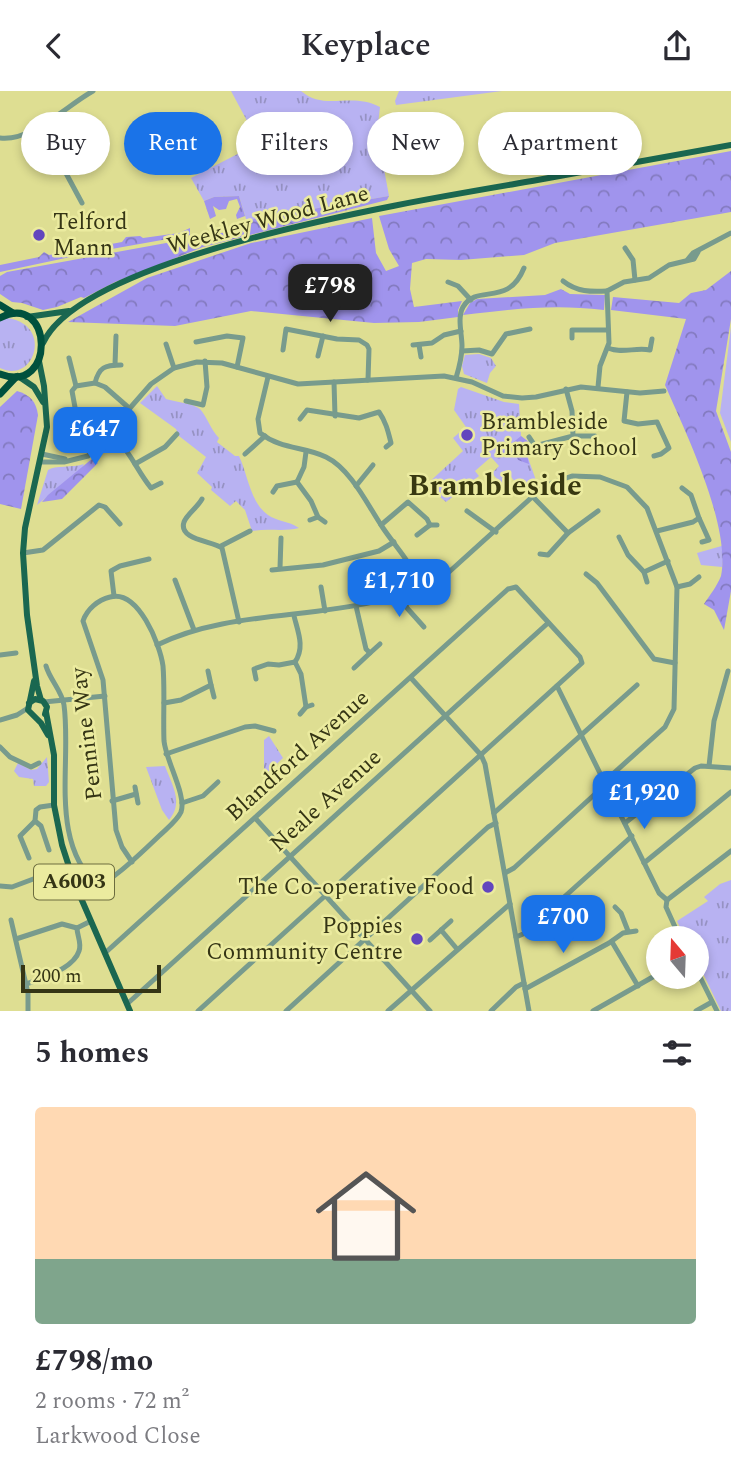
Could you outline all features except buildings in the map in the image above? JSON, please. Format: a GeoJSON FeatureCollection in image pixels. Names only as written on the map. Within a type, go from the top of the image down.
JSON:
{"type":"FeatureCollection","features":[{"type":"Feature","properties":{"kind":"highway"},"geometry":{"type":"LineString","coordinates":[[0,305],[27,317],[36,325],[43,343],[39,361],[0,394]]}},
{"type":"Feature","properties":{"kind":"highway"},"geometry":{"type":"LineString","coordinates":[[0,318],[13,313]]}},
{"type":"Feature","properties":{"kind":"highway"},"geometry":{"type":"LineString","coordinates":[[0,374],[17,377]]}},
{"type":"Feature","properties":{"kind":"main road","name":"Weekley Wood Lane"},"geometry":{"type":"LineString","coordinates":[[43,343],[52,327],[71,310],[129,281],[189,257],[284,230],[394,205],[731,145]]}},
{"type":"Feature","properties":{"kind":"main road","name":"Weekley Wood Lane"},"geometry":{"type":"LineString","coordinates":[[27,317],[71,310]]}},
{"type":"Feature","properties":{"kind":"main road"},"geometry":{"type":"LineString","coordinates":[[31,711],[41,717],[46,711],[35,674],[27,615],[23,553],[25,528],[47,427],[39,361]]}},
{"type":"Feature","properties":{"kind":"main road"},"geometry":{"type":"LineString","coordinates":[[17,377],[34,387],[46,407]]}},
{"type":"Feature","properties":{"kind":"main road"},"geometry":{"type":"LineString","coordinates":[[35,674],[31,711],[43,725],[52,743]]}},
{"type":"Feature","properties":{"kind":"main road"},"geometry":{"type":"LineString","coordinates":[[31,711],[35,699],[43,701]]}},
{"type":"Feature","properties":{"kind":"main road","name":"A6003"},"geometry":{"type":"LineString","coordinates":[[46,711],[52,743],[54,805],[68,866],[129,1007]]}},
{"type":"Feature","properties":{"kind":"street"},"geometry":{"type":"LineString","coordinates":[[60,112],[93,91]]}},
{"type":"Feature","properties":{"kind":"street"},"geometry":{"type":"LineString","coordinates":[[0,138],[21,136]]}},
{"type":"Feature","properties":{"kind":"street"},"geometry":{"type":"LineString","coordinates":[[67,175],[82,202]]}},
{"type":"Feature","properties":{"kind":"street"},"geometry":{"type":"LineString","coordinates":[[564,281],[574,289],[607,291],[624,282],[649,278],[669,265],[694,259],[698,252],[712,241],[731,233]]}},
{"type":"Feature","properties":{"kind":"street"},"geometry":{"type":"LineString","coordinates":[[625,249],[633,260],[635,280]]}},
{"type":"Feature","properties":{"kind":"street"},"geometry":{"type":"LineString","coordinates":[[456,378],[462,351],[462,309],[480,295],[498,294],[511,289],[524,268]]}},
{"type":"Feature","properties":{"kind":"street"},"geometry":{"type":"LineString","coordinates":[[448,282],[458,286],[471,300]]}},
{"type":"Feature","properties":{"kind":"street"},"geometry":{"type":"LineString","coordinates":[[511,289],[516,295]]}},
{"type":"Feature","properties":{"kind":"street"},"geometry":{"type":"LineString","coordinates":[[598,387],[600,366],[608,348],[607,291]]}},
{"type":"Feature","properties":{"kind":"street"},"geometry":{"type":"LineString","coordinates":[[283,350],[286,329],[359,340],[367,345],[370,354],[368,380]]}},
{"type":"Feature","properties":{"kind":"street"},"geometry":{"type":"LineString","coordinates":[[492,354],[506,334],[530,329]]}},
{"type":"Feature","properties":{"kind":"street"},"geometry":{"type":"LineString","coordinates":[[572,338],[572,330],[608,330]]}},
{"type":"Feature","properties":{"kind":"street"},"geometry":{"type":"LineString","coordinates":[[421,357],[416,345],[432,343],[444,335],[460,331]]}},
{"type":"Feature","properties":{"kind":"street"},"geometry":{"type":"LineString","coordinates":[[522,331],[523,339]]}},
{"type":"Feature","properties":{"kind":"street"},"geometry":{"type":"LineString","coordinates":[[196,342],[227,336],[243,338],[237,367]]}},
{"type":"Feature","properties":{"kind":"street"},"geometry":{"type":"LineString","coordinates":[[318,356],[323,336]]}},
{"type":"Feature","properties":{"kind":"street"},"geometry":{"type":"LineString","coordinates":[[95,383],[100,369],[107,365],[118,365],[116,337]]}},
{"type":"Feature","properties":{"kind":"street"},"geometry":{"type":"LineString","coordinates":[[608,348],[620,352],[650,350],[652,338]]}},
{"type":"Feature","properties":{"kind":"street"},"geometry":{"type":"LineString","coordinates":[[166,344],[174,368]]}},
{"type":"Feature","properties":{"kind":"street"},"geometry":{"type":"LineString","coordinates":[[462,351],[479,350],[492,354],[497,363]]}},
{"type":"Feature","properties":{"kind":"street"},"geometry":{"type":"LineString","coordinates":[[69,358],[76,386]]}},
{"type":"Feature","properties":{"kind":"street"},"geometry":{"type":"LineString","coordinates":[[205,361],[207,393],[203,405],[206,412]]}},
{"type":"Feature","properties":{"kind":"street"},"geometry":{"type":"LineString","coordinates":[[40,462],[71,461],[88,456],[150,384],[174,368],[205,361],[298,384],[433,376],[456,378],[503,395],[522,398],[566,389],[598,387],[627,392],[664,390]]}},
{"type":"Feature","properties":{"kind":"street"},"geometry":{"type":"LineString","coordinates":[[268,377],[258,430],[285,447],[329,459],[370,504],[411,565],[420,587]]}},
{"type":"Feature","properties":{"kind":"street"},"geometry":{"type":"LineString","coordinates":[[334,382],[335,416]]}},
{"type":"Feature","properties":{"kind":"street"},"geometry":{"type":"LineString","coordinates":[[86,443],[79,429],[72,397],[76,386],[95,383],[105,387],[130,408]]}},
{"type":"Feature","properties":{"kind":"street"},"geometry":{"type":"LineString","coordinates":[[566,389],[572,411],[573,436]]}},
{"type":"Feature","properties":{"kind":"street"},"geometry":{"type":"LineString","coordinates":[[621,430],[627,392]]}},
{"type":"Feature","properties":{"kind":"street"},"geometry":{"type":"LineString","coordinates":[[186,401],[203,405]]}},
{"type":"Feature","properties":{"kind":"street"},"geometry":{"type":"LineString","coordinates":[[375,403],[386,422],[391,443],[386,447]]}},
{"type":"Feature","properties":{"kind":"street"},"geometry":{"type":"LineString","coordinates":[[300,419],[305,407],[335,416],[359,418],[379,412]]}},
{"type":"Feature","properties":{"kind":"street"},"geometry":{"type":"LineString","coordinates":[[624,421],[638,424],[657,422],[669,448],[654,456]]}},
{"type":"Feature","properties":{"kind":"street"},"geometry":{"type":"LineString","coordinates":[[109,432],[125,447],[151,488]]}},
{"type":"Feature","properties":{"kind":"street"},"geometry":{"type":"LineString","coordinates":[[135,464],[165,447],[177,434]]}},
{"type":"Feature","properties":{"kind":"street"},"geometry":{"type":"LineString","coordinates":[[245,454],[265,436]]}},
{"type":"Feature","properties":{"kind":"street"},"geometry":{"type":"LineString","coordinates":[[529,437],[533,447],[573,436],[595,436]]}},
{"type":"Feature","properties":{"kind":"street"},"geometry":{"type":"LineString","coordinates":[[247,441],[252,449]]}},
{"type":"Feature","properties":{"kind":"street"},"geometry":{"type":"LineString","coordinates":[[298,482],[306,452]]}},
{"type":"Feature","properties":{"kind":"street"},"geometry":{"type":"LineString","coordinates":[[42,454],[71,461]]}},
{"type":"Feature","properties":{"kind":"street"},"geometry":{"type":"LineString","coordinates":[[356,486],[373,465]]}},
{"type":"Feature","properties":{"kind":"street"},"geometry":{"type":"LineString","coordinates":[[157,645],[194,630],[356,606],[420,587],[449,572],[541,489],[561,479],[582,475],[620,483],[647,508],[677,587],[679,600],[674,709],[665,727],[514,868],[505,873]]}},
{"type":"Feature","properties":{"kind":"street"},"geometry":{"type":"LineString","coordinates":[[272,492],[276,483],[298,482]]}},
{"type":"Feature","properties":{"kind":"street"},"geometry":{"type":"LineString","coordinates":[[298,482],[318,517],[325,522]]}},
{"type":"Feature","properties":{"kind":"street"},"geometry":{"type":"LineString","coordinates":[[147,495],[151,488],[161,483]]}},
{"type":"Feature","properties":{"kind":"street"},"geometry":{"type":"LineString","coordinates":[[691,484],[684,489],[710,543],[702,543]]}},
{"type":"Feature","properties":{"kind":"street"},"geometry":{"type":"LineString","coordinates":[[381,524],[412,496]]}},
{"type":"Feature","properties":{"kind":"street"},"geometry":{"type":"LineString","coordinates":[[533,497],[568,533]]}},
{"type":"Feature","properties":{"kind":"street"},"geometry":{"type":"LineString","coordinates":[[201,499],[183,525],[185,531],[194,539],[221,546],[250,531]]}},
{"type":"Feature","properties":{"kind":"street"},"geometry":{"type":"LineString","coordinates":[[408,502],[433,525],[417,535]]}},
{"type":"Feature","properties":{"kind":"street"},"geometry":{"type":"LineString","coordinates":[[23,553],[43,550],[99,505],[105,507],[120,524]]}},
{"type":"Feature","properties":{"kind":"street"},"geometry":{"type":"LineString","coordinates":[[467,511],[496,532]]}},
{"type":"Feature","properties":{"kind":"street"},"geometry":{"type":"LineString","coordinates":[[540,554],[548,555],[568,533],[598,511]]}},
{"type":"Feature","properties":{"kind":"street"},"geometry":{"type":"LineString","coordinates":[[310,520],[318,517]]}},
{"type":"Feature","properties":{"kind":"street"},"geometry":{"type":"LineString","coordinates":[[657,531],[687,524],[699,518]]}},
{"type":"Feature","properties":{"kind":"street"},"geometry":{"type":"LineString","coordinates":[[620,537],[628,555],[644,572],[647,582]]}},
{"type":"Feature","properties":{"kind":"street"},"geometry":{"type":"LineString","coordinates":[[280,568],[281,538]]}},
{"type":"Feature","properties":{"kind":"street"},"geometry":{"type":"LineString","coordinates":[[272,570],[323,565],[379,551],[394,542]]}},
{"type":"Feature","properties":{"kind":"street"},"geometry":{"type":"LineString","coordinates":[[221,546],[225,553],[226,581],[239,622]]}},
{"type":"Feature","properties":{"kind":"street"},"geometry":{"type":"LineString","coordinates":[[80,898],[132,862],[179,815],[183,803],[166,754],[163,668],[157,645],[138,608],[125,597],[114,596],[111,571],[149,559]]}},
{"type":"Feature","properties":{"kind":"street"},"geometry":{"type":"LineString","coordinates":[[644,572],[668,561]]}},
{"type":"Feature","properties":{"kind":"street"},"geometry":{"type":"LineString","coordinates":[[586,574],[597,583],[654,659],[675,663]]}},
{"type":"Feature","properties":{"kind":"street"},"geometry":{"type":"LineString","coordinates":[[677,587],[699,581]]}},
{"type":"Feature","properties":{"kind":"street"},"geometry":{"type":"LineString","coordinates":[[175,585],[194,630]]}},
{"type":"Feature","properties":{"kind":"street","name":"Blandford Avenue"},"geometry":{"type":"LineString","coordinates":[[105,953],[508,589],[514,586],[548,623]]}},
{"type":"Feature","properties":{"kind":"street"},"geometry":{"type":"LineString","coordinates":[[321,587],[325,611]]}},
{"type":"Feature","properties":{"kind":"street"},"geometry":{"type":"LineString","coordinates":[[402,593],[407,608],[424,628]]}},
{"type":"Feature","properties":{"kind":"street","name":"Pennine Way"},"geometry":{"type":"LineString","coordinates":[[114,596],[89,609],[83,621],[99,665],[105,696],[112,801],[120,842],[132,862]]}},
{"type":"Feature","properties":{"kind":"street"},"geometry":{"type":"LineString","coordinates":[[356,606],[363,645],[370,653]]}},
{"type":"Feature","properties":{"kind":"street"},"geometry":{"type":"LineString","coordinates":[[295,616],[301,643],[301,650],[295,662]]}},
{"type":"Feature","properties":{"kind":"street"},"geometry":{"type":"LineString","coordinates":[[198,1011],[582,661],[548,623]]}},
{"type":"Feature","properties":{"kind":"street","name":"Neale Avenue"},"geometry":{"type":"LineString","coordinates":[[129,1007],[548,623]]}},
{"type":"Feature","properties":{"kind":"street"},"geometry":{"type":"LineString","coordinates":[[354,668],[380,644]]}},
{"type":"Feature","properties":{"kind":"street"},"geometry":{"type":"LineString","coordinates":[[0,655],[16,653]]}},
{"type":"Feature","properties":{"kind":"street"},"geometry":{"type":"LineString","coordinates":[[256,679],[252,668],[295,662]]}},
{"type":"Feature","properties":{"kind":"street"},"geometry":{"type":"LineString","coordinates":[[295,662],[309,706],[300,714]]}},
{"type":"Feature","properties":{"kind":"street"},"geometry":{"type":"LineString","coordinates":[[46,666],[59,702],[66,813],[80,866],[99,887]]}},
{"type":"Feature","properties":{"kind":"street"},"geometry":{"type":"LineString","coordinates":[[208,671],[214,697]]}},
{"type":"Feature","properties":{"kind":"street"},"geometry":{"type":"LineString","coordinates":[[709,766],[714,722],[728,671]]}},
{"type":"Feature","properties":{"kind":"street"},"geometry":{"type":"LineString","coordinates":[[411,678],[481,755],[486,768],[529,1011]]}},
{"type":"Feature","properties":{"kind":"street"},"geometry":{"type":"LineString","coordinates":[[163,703],[181,700],[211,685]]}},
{"type":"Feature","properties":{"kind":"street"},"geometry":{"type":"LineString","coordinates":[[494,813],[637,685]]}},
{"type":"Feature","properties":{"kind":"street"},"geometry":{"type":"LineString","coordinates":[[557,686],[659,893],[667,899]]}},
{"type":"Feature","properties":{"kind":"street"},"geometry":{"type":"LineString","coordinates":[[43,701],[59,702],[105,696]]}},
{"type":"Feature","properties":{"kind":"street"},"geometry":{"type":"LineString","coordinates":[[46,711],[59,702]]}},
{"type":"Feature","properties":{"kind":"street"},"geometry":{"type":"LineString","coordinates":[[0,720],[31,711]]}},
{"type":"Feature","properties":{"kind":"street"},"geometry":{"type":"LineString","coordinates":[[166,754],[244,727],[255,726],[274,731]]}},
{"type":"Feature","properties":{"kind":"street"},"geometry":{"type":"LineString","coordinates":[[0,747],[10,757],[30,767],[39,763]]}},
{"type":"Feature","properties":{"kind":"street"},"geometry":{"type":"LineString","coordinates":[[625,823],[690,771],[701,766],[731,768]]}},
{"type":"Feature","properties":{"kind":"street"},"geometry":{"type":"LineString","coordinates":[[183,803],[203,796],[218,782]]}},
{"type":"Feature","properties":{"kind":"street"},"geometry":{"type":"LineString","coordinates":[[135,787],[138,803]]}},
{"type":"Feature","properties":{"kind":"street"},"geometry":{"type":"LineString","coordinates":[[645,863],[731,792]]}},
{"type":"Feature","properties":{"kind":"street"},"geometry":{"type":"LineString","coordinates":[[112,801],[136,795]]}},
{"type":"Feature","properties":{"kind":"street"},"geometry":{"type":"LineString","coordinates":[[29,858],[20,835],[35,821],[36,810],[54,805]]}},
{"type":"Feature","properties":{"kind":"street"},"geometry":{"type":"LineString","coordinates":[[255,818],[430,1011]]}},
{"type":"Feature","properties":{"kind":"street"},"geometry":{"type":"LineString","coordinates":[[35,821],[41,826],[49,850]]}},
{"type":"Feature","properties":{"kind":"street"},"geometry":{"type":"LineString","coordinates":[[286,1011],[488,827],[496,823]]}},
{"type":"Feature","properties":{"kind":"street"},"geometry":{"type":"LineString","coordinates":[[516,937],[523,934],[632,836]]}},
{"type":"Feature","properties":{"kind":"street"},"geometry":{"type":"LineString","coordinates":[[675,926],[666,907],[667,899],[731,851]]}},
{"type":"Feature","properties":{"kind":"street"},"geometry":{"type":"LineString","coordinates":[[0,886],[11,888],[68,866]]}},
{"type":"Feature","properties":{"kind":"street"},"geometry":{"type":"LineString","coordinates":[[388,1011],[510,904]]}},
{"type":"Feature","properties":{"kind":"street"},"geometry":{"type":"LineString","coordinates":[[615,907],[621,913],[628,931]]}},
{"type":"Feature","properties":{"kind":"street"},"geometry":{"type":"LineString","coordinates":[[621,913],[628,907]]}},
{"type":"Feature","properties":{"kind":"street"},"geometry":{"type":"LineString","coordinates":[[11,920],[29,1000],[28,1011]]}},
{"type":"Feature","properties":{"kind":"street"},"geometry":{"type":"LineString","coordinates":[[16,939],[62,924],[77,928],[90,921]]}},
{"type":"Feature","properties":{"kind":"street"},"geometry":{"type":"LineString","coordinates":[[430,940],[451,921]]}},
{"type":"Feature","properties":{"kind":"street"},"geometry":{"type":"LineString","coordinates":[[26,984],[75,960],[80,943],[77,928]]}},
{"type":"Feature","properties":{"kind":"street"},"geometry":{"type":"LineString","coordinates":[[441,930],[457,949]]}},
{"type":"Feature","properties":{"kind":"street"},"geometry":{"type":"LineString","coordinates":[[491,1011],[516,987],[524,986],[628,931],[636,931]]}},
{"type":"Feature","properties":{"kind":"street"},"geometry":{"type":"LineString","coordinates":[[610,942],[638,986]]}},
{"type":"Feature","properties":{"kind":"street"},"geometry":{"type":"LineString","coordinates":[[593,1011],[646,981]]}},
{"type":"Feature","properties":{"kind":"street"},"geometry":{"type":"LineString","coordinates":[[706,989],[717,1011]]}},
{"type":"Feature","properties":{"kind":"street"},"geometry":{"type":"LineString","coordinates":[[696,1011],[712,1002]]}},
{"type":"Feature","properties":{"kind":"green space"},"geometry":{"type":"Polygon","coordinates":[[[231,91],[301,91],[320,100],[359,101],[380,107],[379,112],[367,112],[367,175],[385,175],[389,196],[247,222],[239,196],[214,197],[204,201],[191,178],[197,175],[222,175],[222,162],[236,155],[236,175],[353,175],[353,112],[242,112],[231,91]]]}},
{"type":"Feature","properties":{"kind":"green space"},"geometry":{"type":"Polygon","coordinates":[[[399,91],[502,91],[396,105],[399,91]]]}},
{"type":"Feature","properties":{"kind":"green space"},"geometry":{"type":"Polygon","coordinates":[[[731,151],[731,212],[555,243],[524,255],[461,260],[426,259],[412,263],[410,289],[414,307],[462,301],[458,317],[419,322],[374,323],[251,311],[175,326],[68,322],[147,278],[251,243],[372,218],[376,253],[386,271],[399,266],[389,249],[379,216],[601,175],[642,175],[642,167],[731,151]]]}},
{"type":"Feature","properties":{"kind":"green space"},"geometry":{"type":"Polygon","coordinates":[[[239,196],[245,216],[237,219],[240,207],[237,199],[229,201],[226,209],[219,210],[213,206],[216,216],[210,219],[204,201],[214,197],[239,196]]]}},
{"type":"Feature","properties":{"kind":"green space"},"geometry":{"type":"Polygon","coordinates":[[[389,196],[387,200],[203,247],[57,307],[43,310],[12,302],[0,294],[0,276],[7,272],[243,229],[247,222],[254,219],[389,196]]]}},
{"type":"Feature","properties":{"kind":"green space"},"geometry":{"type":"Polygon","coordinates":[[[190,228],[190,235],[78,255],[76,243],[80,242],[84,249],[122,242],[126,237],[143,238],[179,233],[190,228]]]}},
{"type":"Feature","properties":{"kind":"green space"},"geometry":{"type":"Polygon","coordinates":[[[44,252],[49,255],[66,252],[75,256],[0,272],[0,265],[39,257],[44,252]]]}},
{"type":"Feature","properties":{"kind":"green space"},"geometry":{"type":"Polygon","coordinates":[[[731,271],[731,319],[716,411],[731,452],[731,591],[724,630],[714,610],[704,604],[721,576],[722,555],[713,506],[705,480],[665,385],[686,319],[611,310],[613,297],[679,303],[691,293],[706,290],[731,271]]]}},
{"type":"Feature","properties":{"kind":"green space"},"geometry":{"type":"Polygon","coordinates":[[[561,289],[570,294],[605,295],[604,310],[550,307],[463,315],[470,303],[477,299],[545,295],[561,289]]]}},
{"type":"Feature","properties":{"kind":"green space"},"geometry":{"type":"Polygon","coordinates":[[[6,318],[21,322],[30,330],[34,341],[30,361],[22,368],[12,371],[0,368],[0,321],[6,318]]]}},
{"type":"Feature","properties":{"kind":"green space"},"geometry":{"type":"Polygon","coordinates":[[[731,327],[731,442],[720,413],[731,327]]]}},
{"type":"Feature","properties":{"kind":"green space"},"geometry":{"type":"Polygon","coordinates":[[[479,354],[491,358],[496,366],[487,383],[464,374],[462,366],[465,355],[479,354]]]}},
{"type":"Feature","properties":{"kind":"green space"},"geometry":{"type":"Polygon","coordinates":[[[157,386],[166,399],[200,409],[219,438],[217,442],[235,456],[239,456],[253,496],[262,510],[271,517],[299,528],[252,531],[245,510],[236,501],[230,506],[211,490],[212,487],[197,473],[206,457],[179,436],[176,429],[140,403],[157,386]]]}},
{"type":"Feature","properties":{"kind":"green space"},"geometry":{"type":"Polygon","coordinates":[[[461,387],[504,402],[519,404],[521,436],[530,443],[527,455],[538,486],[526,494],[511,477],[502,485],[492,473],[499,466],[491,457],[475,471],[479,476],[446,502],[426,485],[463,451],[453,438],[466,427],[454,410],[458,389],[461,387]]]}},
{"type":"Feature","properties":{"kind":"green space"},"geometry":{"type":"Polygon","coordinates":[[[17,391],[32,399],[38,415],[21,509],[0,504],[0,407],[17,391]]]}},
{"type":"Feature","properties":{"kind":"green space"},"geometry":{"type":"Polygon","coordinates":[[[521,436],[530,443],[527,455],[529,464],[518,460],[514,450],[499,459],[495,457],[521,436]]]}},
{"type":"Feature","properties":{"kind":"green space"},"geometry":{"type":"Polygon","coordinates":[[[93,458],[98,463],[62,499],[42,502],[48,495],[93,458]]]}},
{"type":"Feature","properties":{"kind":"green space"},"geometry":{"type":"Polygon","coordinates":[[[84,464],[82,468],[37,505],[48,470],[84,464]]]}},
{"type":"Feature","properties":{"kind":"green space"},"geometry":{"type":"Polygon","coordinates":[[[725,545],[722,567],[701,565],[697,553],[725,545]]]}},
{"type":"Feature","properties":{"kind":"green space"},"geometry":{"type":"Polygon","coordinates":[[[269,736],[283,758],[264,776],[264,740],[269,736]]]}},
{"type":"Feature","properties":{"kind":"green space"},"geometry":{"type":"Polygon","coordinates":[[[47,757],[49,782],[46,786],[34,786],[33,779],[19,777],[14,771],[18,763],[31,770],[37,769],[47,757]]]}},
{"type":"Feature","properties":{"kind":"green space"},"geometry":{"type":"Polygon","coordinates":[[[165,766],[176,800],[176,807],[169,820],[162,810],[146,767],[165,766]]]}},
{"type":"Feature","properties":{"kind":"green space"},"geometry":{"type":"Polygon","coordinates":[[[731,880],[731,1011],[721,1011],[709,986],[709,926],[679,926],[677,921],[708,901],[704,897],[720,884],[731,880]]]}},
{"type":"Feature","properties":{"kind":"place","name":"Telford Mann"},"geometry":{"type":"Point","coordinates":[39,235]}},
{"type":"Feature","properties":{"kind":"place","name":"Brambleside Primary School"},"geometry":{"type":"Point","coordinates":[467,435]}},
{"type":"Feature","properties":{"kind":"place","name":"The Co-operative Food"},"geometry":{"type":"Point","coordinates":[488,887]}},
{"type":"Feature","properties":{"kind":"place","name":"Poppies Community Centre"},"geometry":{"type":"Point","coordinates":[417,939]}},
{"type":"Feature","properties":{"kind":"district","name":"Brambleside"},"geometry":{"type":"Point","coordinates":[495,486]}}]}
